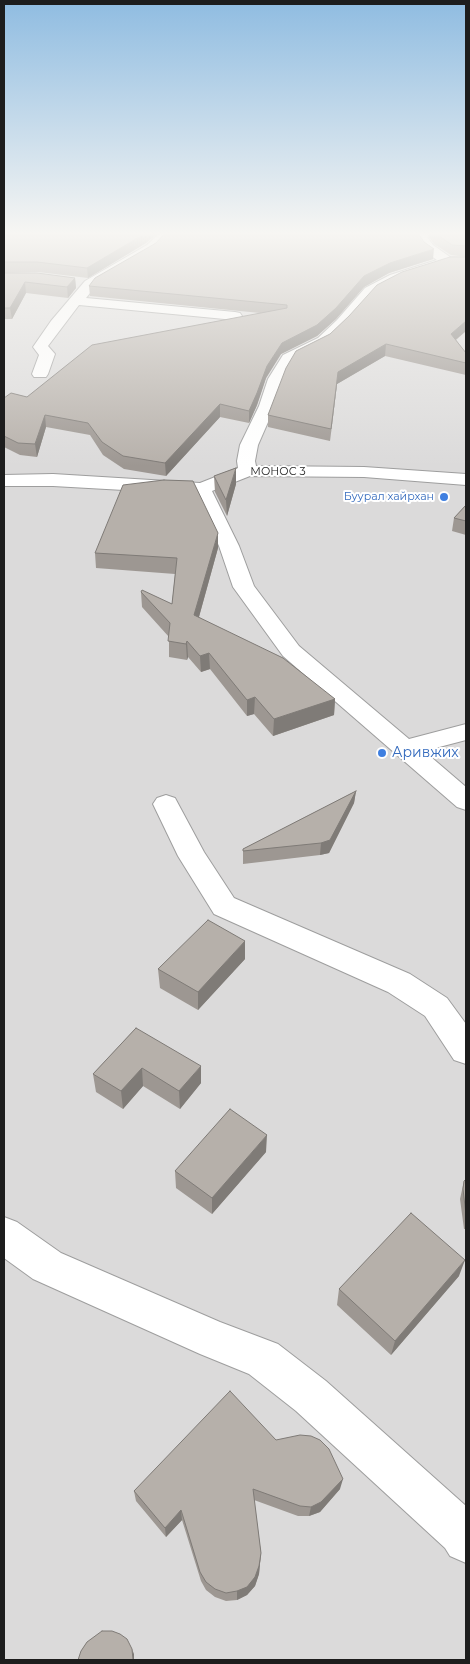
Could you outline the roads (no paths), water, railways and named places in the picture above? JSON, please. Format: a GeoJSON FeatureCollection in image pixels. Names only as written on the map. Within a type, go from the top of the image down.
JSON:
{"type":"FeatureCollection","features":[{"type":"Feature","properties":{"kind":"street"},"geometry":{"type":"LineString","coordinates":[[40,374],[47,354],[40,347],[68,311]]}},
{"type":"Feature","properties":{"kind":"street"},"geometry":{"type":"LineString","coordinates":[[178,311],[235,316]]}},
{"type":"Feature","properties":{"kind":"street"},"geometry":{"type":"LineString","coordinates":[[248,471],[246,461],[249,445],[267,406],[276,379],[288,358],[323,341],[336,330],[353,311]]}},
{"type":"Feature","properties":{"kind":"street","name":"МОНОС 3"},"geometry":{"type":"LineString","coordinates":[[4,481],[53,480],[202,489],[248,471],[364,472],[466,480]]}},
{"type":"Feature","properties":{"kind":"street"},"geometry":{"type":"LineString","coordinates":[[202,489],[229,546],[244,587],[291,651],[466,801]]}},
{"type":"Feature","properties":{"kind":"street"},"geometry":{"type":"LineString","coordinates":[[404,748],[466,732]]}},
{"type":"Feature","properties":{"kind":"street"},"geometry":{"type":"LineString","coordinates":[[166,804],[192,856],[224,906],[399,983],[436,1008],[466,1050]]}},
{"type":"Feature","properties":{"kind":"street"},"geometry":{"type":"LineString","coordinates":[[4,1235],[47,1266],[214,1340],[263,1359],[311,1396],[461,1532],[466,1540]]}},
{"type":"Feature","properties":{"kind":"place","name":"Буурал хайрхан"},"geometry":{"type":"Point","coordinates":[444,497]}},
{"type":"Feature","properties":{"kind":"place","name":"Аривжих"},"geometry":{"type":"Point","coordinates":[382,753]}}]}
